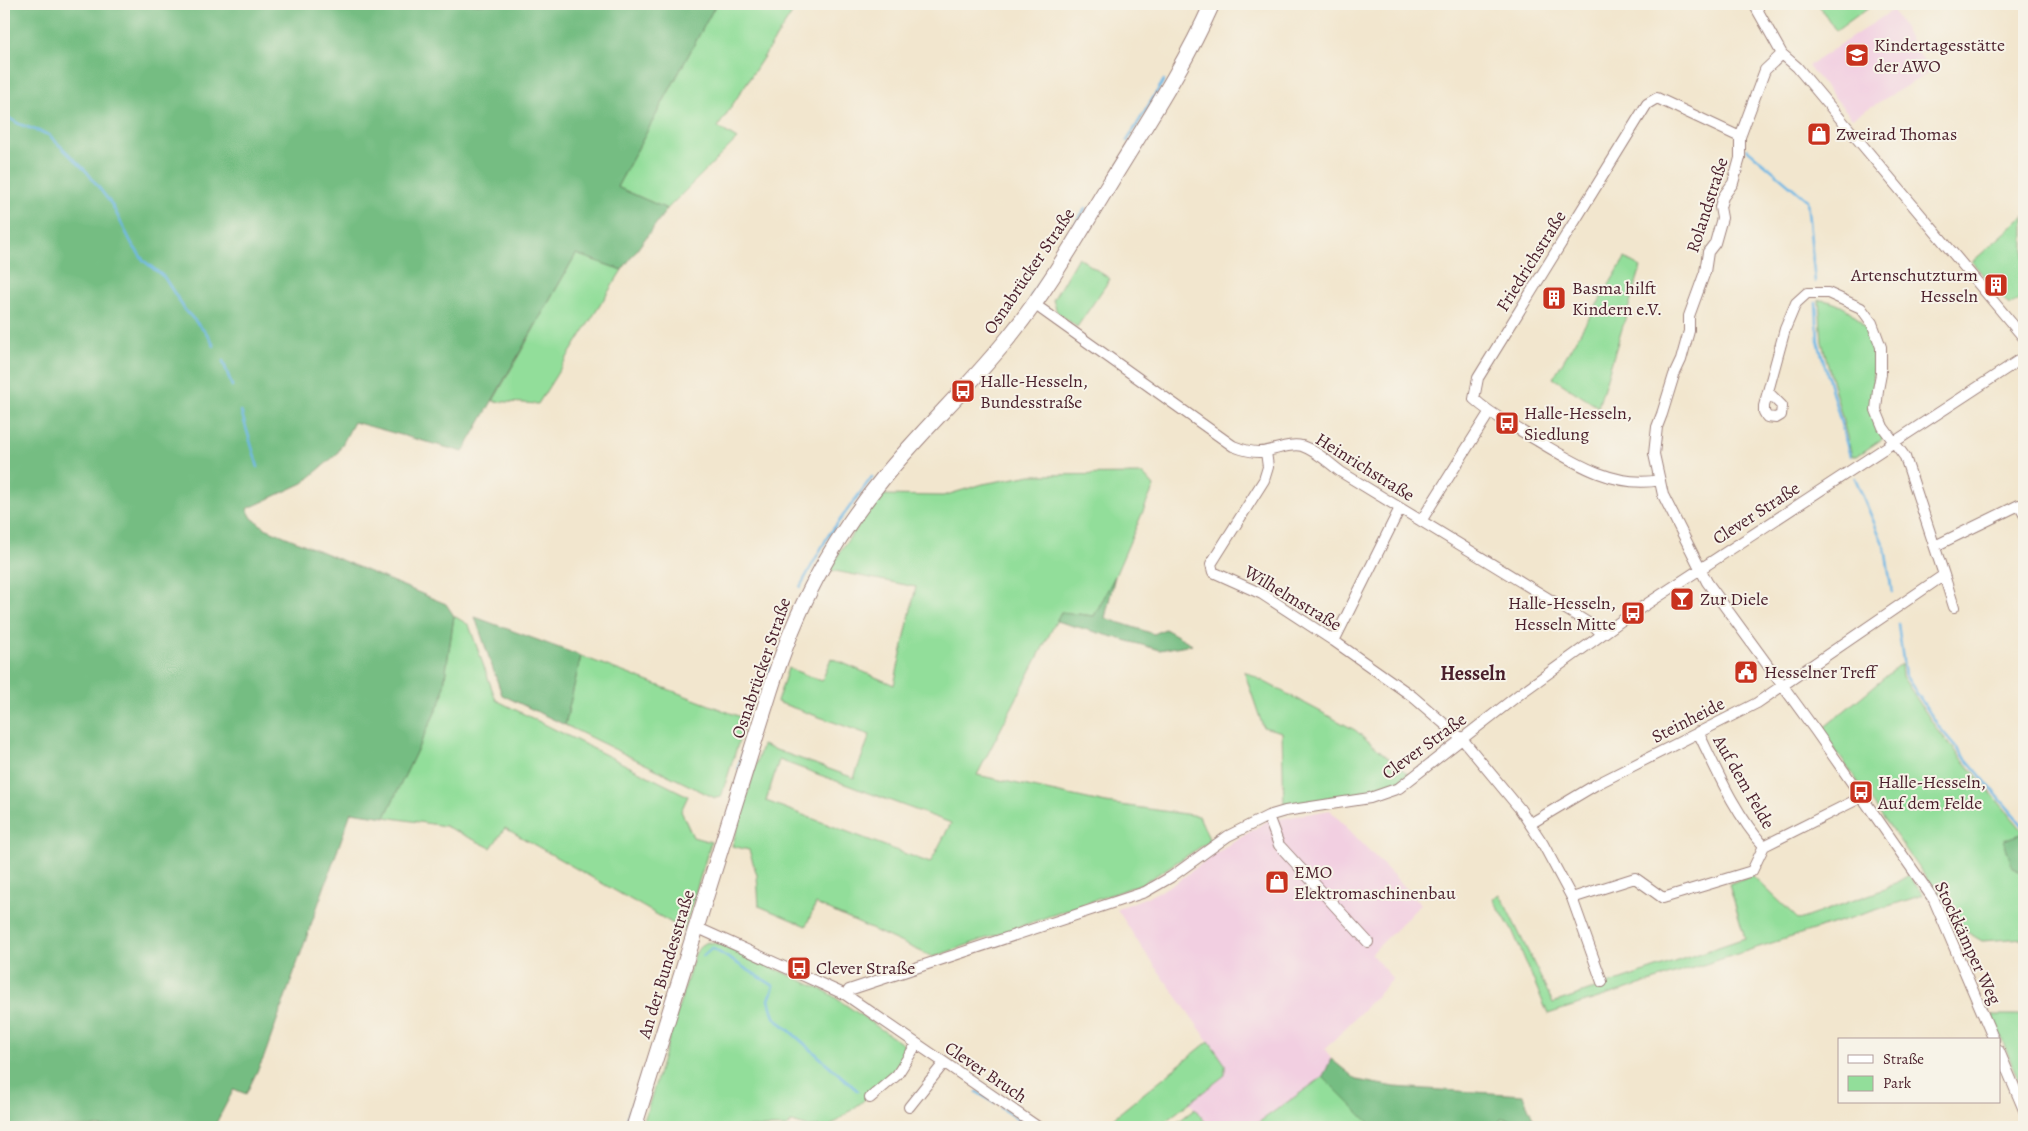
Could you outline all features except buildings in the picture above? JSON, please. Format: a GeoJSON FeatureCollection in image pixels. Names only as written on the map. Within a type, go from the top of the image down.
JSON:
{"type":"FeatureCollection","features":[{"type":"Feature","properties":{"kind":"main road","name":"Osnabrücker Straße"},"geometry":{"type":"LineString","coordinates":[[733,812],[770,691],[792,627],[804,599],[834,546],[884,477],[982,369],[1034,304],[1173,80],[1197,37],[1212,4]]}},
{"type":"Feature","properties":{"kind":"main road","name":"An der Bundesstraße"},"geometry":{"type":"LineString","coordinates":[[634,1127],[733,812]]}},
{"type":"Feature","properties":{"kind":"street"},"geometry":{"type":"LineString","coordinates":[[1754,4],[1782,54],[1797,67],[2024,338]]}},
{"type":"Feature","properties":{"kind":"street","name":"Rolandstraße"},"geometry":{"type":"LineString","coordinates":[[1701,569],[1664,495],[1654,454],[1655,434],[1674,375],[1681,360],[1689,332],[1689,316],[1705,272],[1708,252],[1715,243],[1722,218],[1720,207],[1723,197],[1733,183],[1740,158],[1740,138],[1765,70],[1782,54]]}},
{"type":"Feature","properties":{"kind":"street","name":"Friedrichstraße"},"geometry":{"type":"LineString","coordinates":[[1489,413],[1474,399],[1478,378],[1647,104],[1658,98],[1740,138]]}},
{"type":"Feature","properties":{"kind":"street"},"geometry":{"type":"LineString","coordinates":[[1768,392],[1785,329],[1796,303],[1807,293],[1826,292],[1861,308],[1872,323],[1881,347],[1881,374],[1876,410],[1884,427],[1905,457],[1954,607]]}},
{"type":"Feature","properties":{"kind":"street","name":"Heinrichstraße"},"geometry":{"type":"LineString","coordinates":[[1034,304],[1233,446],[1248,451],[1266,452],[1278,448],[1300,446],[1312,451],[1341,472],[1595,627],[1602,634]]}},
{"type":"Feature","properties":{"kind":"street","name":"Clever Straße"},"geometry":{"type":"LineString","coordinates":[[846,995],[849,990],[1145,892],[1172,877],[1228,836],[1268,816],[1285,811],[1370,798],[1399,788],[1521,693],[1602,634],[2024,357]]}},
{"type":"Feature","properties":{"kind":"street"},"geometry":{"type":"LineString","coordinates":[[1421,521],[1489,413],[1576,464],[1596,473],[1646,483],[1660,480]]}},
{"type":"Feature","properties":{"kind":"street","name":"Wilhelmstraße"},"geometry":{"type":"LineString","coordinates":[[1266,452],[1268,467],[1264,480],[1211,564],[1213,572],[1262,594],[1334,641],[1412,696],[1463,740]]}},
{"type":"Feature","properties":{"kind":"street"},"geometry":{"type":"LineString","coordinates":[[1935,546],[2019,505],[2024,514]]}},
{"type":"Feature","properties":{"kind":"street"},"geometry":{"type":"LineString","coordinates":[[1334,641],[1400,508]]}},
{"type":"Feature","properties":{"kind":"street","name":"Stockkämper Weg"},"geometry":{"type":"LineString","coordinates":[[1701,569],[1707,582],[1934,900],[1993,1038]]}},
{"type":"Feature","properties":{"kind":"street","name":"Steinheide"},"geometry":{"type":"LineString","coordinates":[[1530,824],[1597,784],[1757,703],[1944,576]]}},
{"type":"Feature","properties":{"kind":"street","name":"Auf dem Felde"},"geometry":{"type":"LineString","coordinates":[[1698,732],[1721,780],[1755,836],[1764,846]]}},
{"type":"Feature","properties":{"kind":"street"},"geometry":{"type":"LineString","coordinates":[[1463,740],[1530,824],[1572,898],[1602,982]]}},
{"type":"Feature","properties":{"kind":"street","name":"Auf dem Felde"},"geometry":{"type":"LineString","coordinates":[[1572,898],[1635,878],[1662,898],[1752,870],[1764,846],[1862,797]]}},
{"type":"Feature","properties":{"kind":"street"},"geometry":{"type":"LineString","coordinates":[[1268,816],[1279,845],[1368,942]]}},
{"type":"Feature","properties":{"kind":"street"},"geometry":{"type":"LineString","coordinates":[[698,928],[846,995]]}},
{"type":"Feature","properties":{"kind":"street","name":"Clever Bruch"},"geometry":{"type":"LineString","coordinates":[[846,995],[1038,1127]]}},
{"type":"Feature","properties":{"kind":"street"},"geometry":{"type":"LineString","coordinates":[[870,1098],[897,1075],[916,1044]]}},
{"type":"Feature","properties":{"kind":"street"},"geometry":{"type":"LineString","coordinates":[[2000,1054],[2024,1110]]}},
{"type":"Feature","properties":{"kind":"street"},"geometry":{"type":"LineString","coordinates":[[909,1106],[944,1063]]}},
{"type":"Feature","properties":{"kind":"shaded area"},"geometry":{"type":"Polygon","coordinates":[[[1893,10],[1930,72],[1852,118],[1808,66],[1893,10]]]}},
{"type":"Feature","properties":{"kind":"shaded area"},"geometry":{"type":"Polygon","coordinates":[[[1330,810],[1421,904],[1371,954],[1393,979],[1325,1049],[1331,1059],[1323,1077],[1252,1127],[1209,1127],[1189,1102],[1225,1075],[1225,1064],[1142,948],[1117,909],[1154,894],[1177,882],[1210,857],[1267,821],[1330,810]]]}},
{"type":"Feature","properties":{"kind":"green space"},"geometry":{"type":"Polygon","coordinates":[[[4,4],[716,4],[617,187],[667,209],[622,270],[576,254],[463,452],[354,422],[337,454],[303,483],[247,509],[252,518],[265,528],[446,604],[454,616],[442,698],[385,817],[351,812],[264,1057],[246,1094],[234,1089],[214,1127],[4,1127],[4,4]]]}},
{"type":"Feature","properties":{"kind":"green space"},"geometry":{"type":"Polygon","coordinates":[[[716,4],[798,4],[718,127],[737,139],[667,209],[617,187],[716,4]]]}},
{"type":"Feature","properties":{"kind":"green space"},"geometry":{"type":"Polygon","coordinates":[[[1818,4],[1873,4],[1836,31],[1818,4]]]}},
{"type":"Feature","properties":{"kind":"green space"},"geometry":{"type":"Polygon","coordinates":[[[2024,216],[2024,298],[2009,305],[1972,262],[2024,216]]]}},
{"type":"Feature","properties":{"kind":"green space"},"geometry":{"type":"Polygon","coordinates":[[[576,254],[622,270],[538,404],[493,401],[576,254]]]}},
{"type":"Feature","properties":{"kind":"green space"},"geometry":{"type":"Polygon","coordinates":[[[1078,257],[1110,279],[1077,327],[1057,312],[1053,300],[1078,257]]]}},
{"type":"Feature","properties":{"kind":"green space"},"geometry":{"type":"Polygon","coordinates":[[[1625,258],[1641,267],[1598,407],[1553,378],[1625,258]]]}},
{"type":"Feature","properties":{"kind":"green space"},"geometry":{"type":"Polygon","coordinates":[[[1819,300],[1838,304],[1854,315],[1866,330],[1873,348],[1873,387],[1876,406],[1885,437],[1857,456],[1852,456],[1822,342],[1819,300]]]}},
{"type":"Feature","properties":{"kind":"green space"},"geometry":{"type":"Polygon","coordinates":[[[1143,474],[1154,486],[1115,576],[1094,616],[1061,612],[977,775],[1106,803],[1199,816],[1210,841],[1144,883],[933,957],[816,904],[806,926],[759,906],[757,875],[749,850],[732,846],[762,745],[854,778],[870,735],[777,702],[788,668],[822,681],[831,658],[894,685],[916,587],[830,570],[841,550],[880,495],[943,496],[983,484],[1031,475],[1143,474]],[[779,760],[766,801],[930,863],[951,823],[779,760]]]}},
{"type":"Feature","properties":{"kind":"green space"},"geometry":{"type":"Polygon","coordinates":[[[1115,576],[1105,618],[1154,634],[1165,629],[1192,644],[1160,650],[1056,621],[1061,612],[1094,616],[1115,576]]]}},
{"type":"Feature","properties":{"kind":"green space"},"geometry":{"type":"Polygon","coordinates":[[[454,616],[469,625],[496,700],[688,796],[681,811],[693,837],[711,842],[684,930],[505,828],[491,848],[445,826],[385,817],[442,698],[454,616]]]}},
{"type":"Feature","properties":{"kind":"green space"},"geometry":{"type":"Polygon","coordinates":[[[475,617],[581,656],[565,725],[502,695],[475,617]]]}},
{"type":"Feature","properties":{"kind":"green space"},"geometry":{"type":"Polygon","coordinates":[[[581,656],[746,719],[721,797],[715,798],[565,725],[581,656]]]}},
{"type":"Feature","properties":{"kind":"green space"},"geometry":{"type":"Polygon","coordinates":[[[1901,664],[1902,676],[1936,728],[2024,832],[2012,867],[2024,874],[2024,938],[1982,941],[1955,925],[1939,896],[1821,730],[1901,664]]]}},
{"type":"Feature","properties":{"kind":"green space"},"geometry":{"type":"Polygon","coordinates":[[[1244,671],[1355,730],[1408,774],[1395,784],[1368,791],[1284,806],[1282,732],[1263,727],[1244,671]]]}},
{"type":"Feature","properties":{"kind":"green space"},"geometry":{"type":"Polygon","coordinates":[[[2024,833],[2024,874],[2012,867],[2004,840],[2024,833]]]}},
{"type":"Feature","properties":{"kind":"green space"},"geometry":{"type":"Polygon","coordinates":[[[1752,875],[1799,920],[1885,889],[1909,875],[1923,895],[1548,1014],[1513,932],[1493,899],[1500,894],[1553,1003],[1745,938],[1729,884],[1752,875]]]}},
{"type":"Feature","properties":{"kind":"green space"},"geometry":{"type":"Polygon","coordinates":[[[708,942],[720,944],[827,992],[904,1045],[906,1053],[895,1069],[862,1102],[829,1127],[809,1127],[792,1122],[787,1127],[642,1127],[695,954],[701,945],[708,942]]]}},
{"type":"Feature","properties":{"kind":"green space"},"geometry":{"type":"Polygon","coordinates":[[[1992,1015],[2024,1015],[2024,1094],[1992,1015]]]}},
{"type":"Feature","properties":{"kind":"green space"},"geometry":{"type":"Polygon","coordinates":[[[1209,1041],[1225,1064],[1225,1075],[1158,1127],[1102,1127],[1209,1041]]]}},
{"type":"Feature","properties":{"kind":"green space"},"geometry":{"type":"Polygon","coordinates":[[[1331,1059],[1357,1080],[1394,1087],[1523,1095],[1537,1127],[1525,1127],[1519,1121],[1502,1118],[1495,1127],[1373,1127],[1323,1077],[1331,1059]]]}},
{"type":"Feature","properties":{"kind":"green space"},"geometry":{"type":"Polygon","coordinates":[[[1323,1077],[1373,1127],[1252,1127],[1323,1077]]]}},
{"type":"Feature","properties":{"kind":"green space"},"geometry":{"type":"Polygon","coordinates":[[[1195,1109],[1209,1127],[1171,1127],[1195,1109]]]}},
{"type":"Feature","properties":{"kind":"green space"},"geometry":{"type":"Polygon","coordinates":[[[1502,1118],[1519,1121],[1525,1127],[1495,1127],[1502,1118]]]}},
{"type":"Feature","properties":{"kind":"waterway"},"geometry":{"type":"LineString","coordinates":[[1127,141],[1164,80]]}},
{"type":"Feature","properties":{"kind":"waterway"},"geometry":{"type":"LineString","coordinates":[[4,115],[19,124],[49,135],[87,172],[112,205],[132,244],[144,261],[164,277],[185,310],[208,335],[214,346]]}},
{"type":"Feature","properties":{"kind":"waterway"},"geometry":{"type":"LineString","coordinates":[[1747,149],[1807,200],[1815,282]]}},
{"type":"Feature","properties":{"kind":"waterway"},"geometry":{"type":"LineString","coordinates":[[1031,296],[1085,209]]}},
{"type":"Feature","properties":{"kind":"waterway"},"geometry":{"type":"LineString","coordinates":[[1816,303],[1818,341],[1850,456]]}},
{"type":"Feature","properties":{"kind":"waterway"},"geometry":{"type":"LineString","coordinates":[[223,361],[232,386]]}},
{"type":"Feature","properties":{"kind":"waterway"},"geometry":{"type":"LineString","coordinates":[[241,411],[258,467]]}},
{"type":"Feature","properties":{"kind":"waterway"},"geometry":{"type":"LineString","coordinates":[[800,587],[828,536],[872,477]]}},
{"type":"Feature","properties":{"kind":"waterway"},"geometry":{"type":"LineString","coordinates":[[1855,478],[1885,548],[1892,592]]}},
{"type":"Feature","properties":{"kind":"waterway"},"geometry":{"type":"LineString","coordinates":[[1898,624],[1905,675],[1939,727],[2024,827]]}},
{"type":"Feature","properties":{"kind":"waterway"},"geometry":{"type":"LineString","coordinates":[[768,672],[770,666]]}},
{"type":"Feature","properties":{"kind":"waterway"},"geometry":{"type":"LineString","coordinates":[[752,721],[756,710]]}},
{"type":"Feature","properties":{"kind":"waterway"},"geometry":{"type":"LineString","coordinates":[[738,768],[749,733]]}},
{"type":"Feature","properties":{"kind":"waterway"},"geometry":{"type":"LineString","coordinates":[[703,956],[712,948],[774,986],[769,1000],[774,1017],[858,1091]]}},
{"type":"Feature","properties":{"kind":"waterway"},"geometry":{"type":"LineString","coordinates":[[624,1127],[643,1073]]}},
{"type":"Feature","properties":{"kind":"waterway"},"geometry":{"type":"LineString","coordinates":[[977,1092],[994,1103]]}},
{"type":"Feature","properties":{"kind":"waterway"},"geometry":{"type":"LineString","coordinates":[[1001,1108],[1029,1127]]}},
{"type":"Feature","properties":{"kind":"place","name":"Kindertagesstätte der AWO"},"geometry":{"type":"Point","coordinates":[1857,55]}},
{"type":"Feature","properties":{"kind":"place","name":"Zweirad Thomas"},"geometry":{"type":"Point","coordinates":[1819,134]}},
{"type":"Feature","properties":{"kind":"place","name":"Artenschutzturm Hesseln"},"geometry":{"type":"Point","coordinates":[1996,285]}},
{"type":"Feature","properties":{"kind":"place","name":"Basma hilft Kindern e.V."},"geometry":{"type":"Point","coordinates":[1554,298]}},
{"type":"Feature","properties":{"kind":"place","name":"Halle-Hesseln, Bundesstraße"},"geometry":{"type":"Point","coordinates":[963,391]}},
{"type":"Feature","properties":{"kind":"place","name":"Halle-Hesseln, Siedlung"},"geometry":{"type":"Point","coordinates":[1507,423]}},
{"type":"Feature","properties":{"kind":"place","name":"Zur Diele"},"geometry":{"type":"Point","coordinates":[1682,599]}},
{"type":"Feature","properties":{"kind":"place","name":"Halle-Hesseln, Hesseln Mitte"},"geometry":{"type":"Point","coordinates":[1633,613]}},
{"type":"Feature","properties":{"kind":"place","name":"Hesselner Treff"},"geometry":{"type":"Point","coordinates":[1746,672]}},
{"type":"Feature","properties":{"kind":"place","name":"Halle-Hesseln, Auf dem Felde"},"geometry":{"type":"Point","coordinates":[1861,792]}},
{"type":"Feature","properties":{"kind":"place","name":"EMO Elektromaschinenbau"},"geometry":{"type":"Point","coordinates":[1277,882]}},
{"type":"Feature","properties":{"kind":"place","name":"Clever Straße"},"geometry":{"type":"Point","coordinates":[799,968]}},
{"type":"Feature","properties":{"kind":"district","name":"Hesseln"},"geometry":{"type":"Point","coordinates":[1473,673]}}]}
